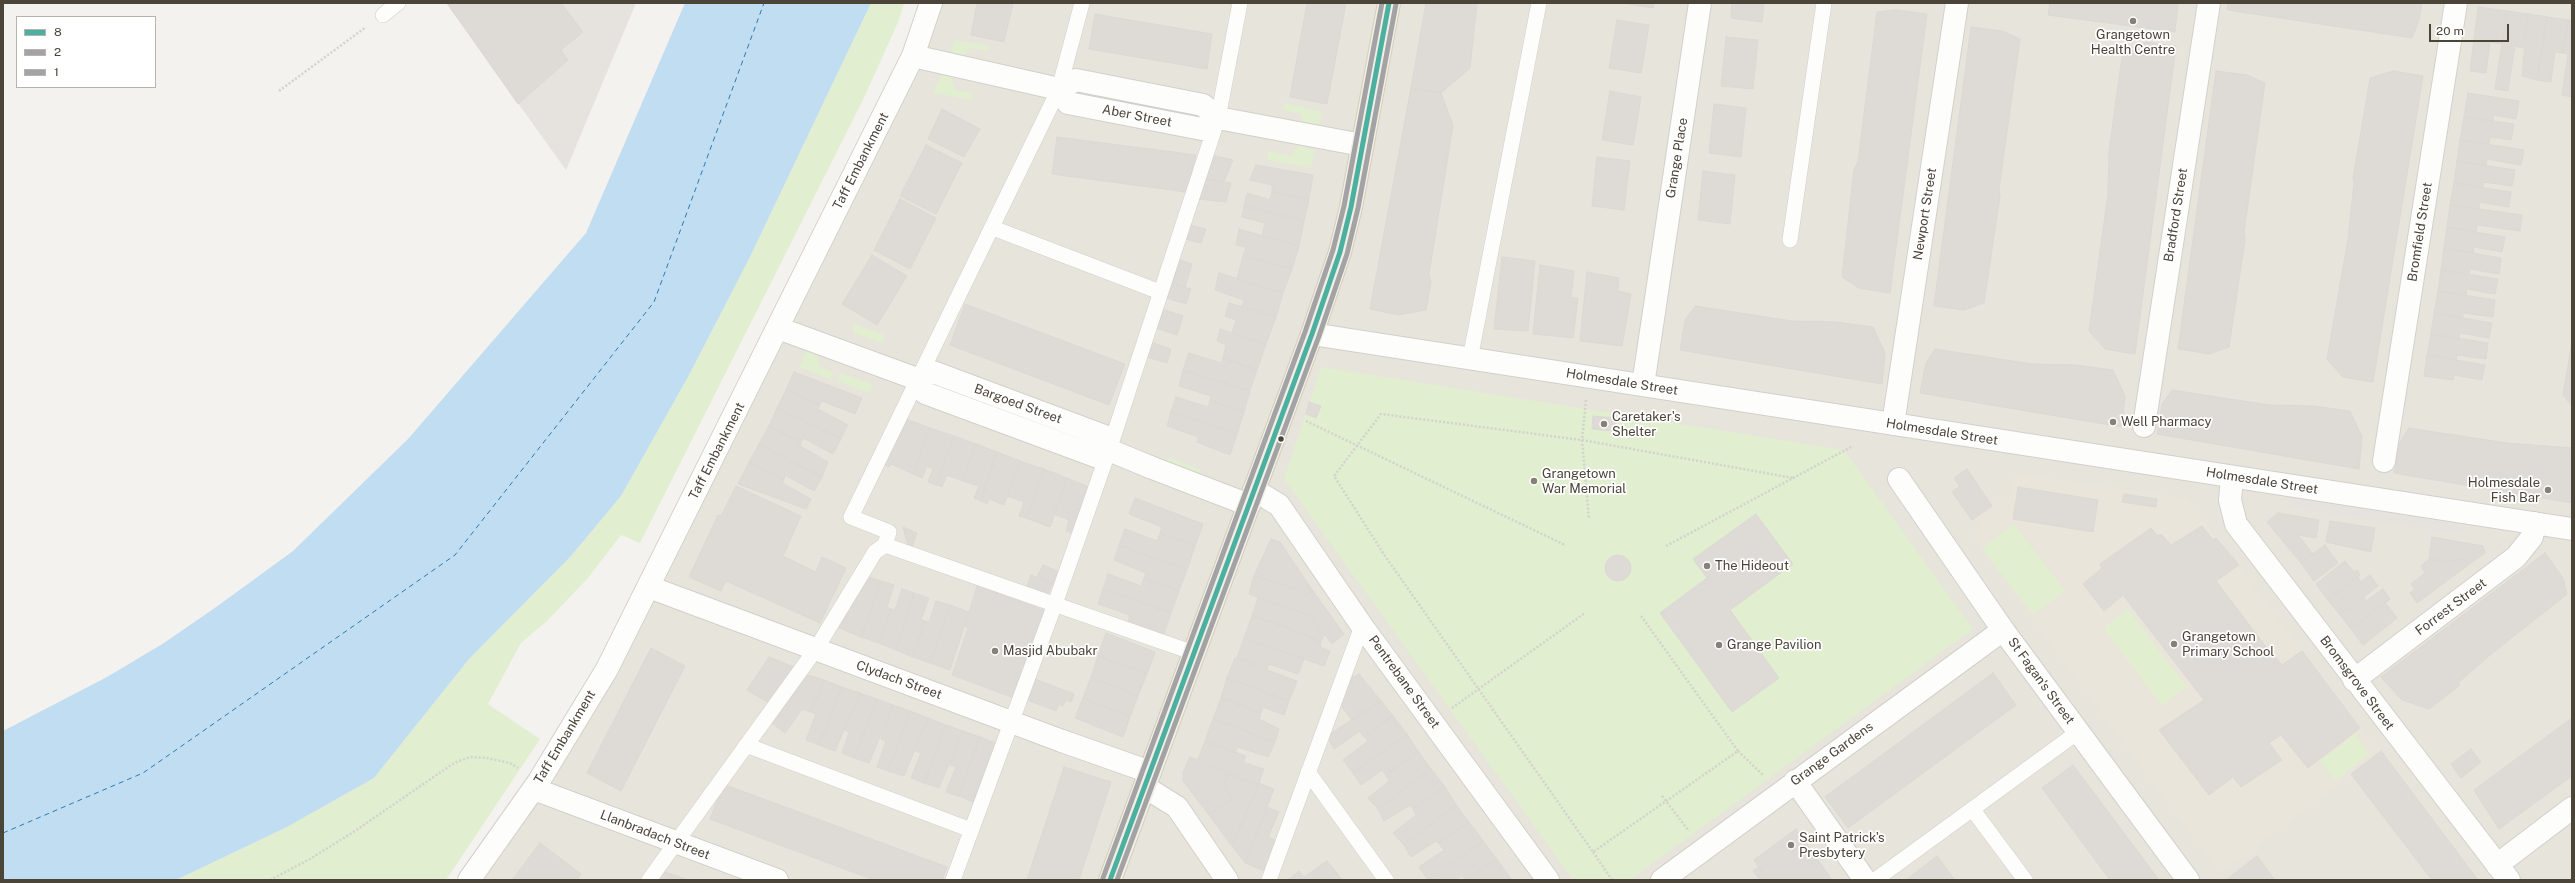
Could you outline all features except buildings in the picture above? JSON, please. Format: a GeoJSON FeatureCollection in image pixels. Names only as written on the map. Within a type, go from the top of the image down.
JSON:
{"type":"FeatureCollection","features":[{"type":"Feature","properties":{"kind":"main road"},"geometry":{"type":"LineString","coordinates":[[1110,880],[1312,334],[1346,230],[1389,3]]}},
{"type":"Feature","properties":{"kind":"street","name":"Taff Embankment"},"geometry":{"type":"LineString","coordinates":[[469,880],[536,785],[607,669],[913,56],[931,3]]}},
{"type":"Feature","properties":{"kind":"street","name":"Grange Place"},"geometry":{"type":"LineString","coordinates":[[1643,385],[1700,3]]}},
{"type":"Feature","properties":{"kind":"street","name":"Newport Street"},"geometry":{"type":"LineString","coordinates":[[1893,424],[1957,3]]}},
{"type":"Feature","properties":{"kind":"street","name":"Bradford Street"},"geometry":{"type":"LineString","coordinates":[[2144,426],[2209,3]]}},
{"type":"Feature","properties":{"kind":"street","name":"Bromfield Street"},"geometry":{"type":"LineString","coordinates":[[2384,461],[2456,3]]}},
{"type":"Feature","properties":{"kind":"street"},"geometry":{"type":"LineString","coordinates":[[913,56],[1060,89]]}},
{"type":"Feature","properties":{"kind":"street","name":"Aber Street"},"geometry":{"type":"LineString","coordinates":[[1060,89],[1068,103],[1202,129],[1218,118]]}},
{"type":"Feature","properties":{"kind":"street"},"geometry":{"type":"LineString","coordinates":[[1218,118],[1362,145]]}},
{"type":"Feature","properties":{"kind":"street"},"geometry":{"type":"LineString","coordinates":[[778,328],[917,379]]}},
{"type":"Feature","properties":{"kind":"street","name":"Holmesdale Street"},"geometry":{"type":"LineString","coordinates":[[1312,334],[2572,529]]}},
{"type":"Feature","properties":{"kind":"street","name":"Bargoed Street"},"geometry":{"type":"LineString","coordinates":[[917,379],[925,393],[1098,457],[1109,450]]}},
{"type":"Feature","properties":{"kind":"street"},"geometry":{"type":"LineString","coordinates":[[1109,450],[1150,467],[1252,498]]}},
{"type":"Feature","properties":{"kind":"street","name":"Bromsgrove Street"},"geometry":{"type":"LineString","coordinates":[[2232,477],[2230,500],[2236,524],[2503,873]]}},
{"type":"Feature","properties":{"kind":"street","name":"St Fagan's Street"},"geometry":{"type":"LineString","coordinates":[[1898,479],[2003,630],[2188,880]]}},
{"type":"Feature","properties":{"kind":"street","name":"Pentrebane Street"},"geometry":{"type":"LineString","coordinates":[[1252,498],[1279,505],[1362,626],[1548,880]]}},
{"type":"Feature","properties":{"kind":"street","name":"Forrest Street"},"geometry":{"type":"LineString","coordinates":[[2354,680],[2516,557],[2532,537],[2534,523]]}},
{"type":"Feature","properties":{"kind":"street","name":"Clydach Street"},"geometry":{"type":"LineString","coordinates":[[649,587],[1062,741],[1147,780],[1177,807],[1227,880]]}},
{"type":"Feature","properties":{"kind":"street","name":"Grange Gardens"},"geometry":{"type":"LineString","coordinates":[[1662,880],[2003,630]]}},
{"type":"Feature","properties":{"kind":"street","name":"Llanbradach Street"},"geometry":{"type":"LineString","coordinates":[[536,785],[676,843],[777,880]]}},
{"type":"Feature","properties":{"kind":"street"},"geometry":{"type":"LineString","coordinates":[[1787,787],[1865,880]]}},
{"type":"Feature","properties":{"kind":"street"},"geometry":{"type":"LineString","coordinates":[[2503,873],[2572,808]]}},
{"type":"Feature","properties":{"kind":"lane"},"geometry":{"type":"LineString","coordinates":[[383,15],[398,3]]}},
{"type":"Feature","properties":{"kind":"lane"},"geometry":{"type":"LineString","coordinates":[[649,880],[816,649],[874,552],[885,545],[889,532],[851,517],[917,379],[993,228],[1060,89],[1082,3]]}},
{"type":"Feature","properties":{"kind":"lane"},"geometry":{"type":"LineString","coordinates":[[953,880],[1055,604],[1109,450],[1218,118],[1240,3]]}},
{"type":"Feature","properties":{"kind":"lane"},"geometry":{"type":"LineString","coordinates":[[1470,358],[1539,3]]}},
{"type":"Feature","properties":{"kind":"lane"},"geometry":{"type":"LineString","coordinates":[[1790,240],[1824,3]]}},
{"type":"Feature","properties":{"kind":"lane"},"geometry":{"type":"LineString","coordinates":[[993,228],[1160,292]]}},
{"type":"Feature","properties":{"kind":"lane"},"geometry":{"type":"LineString","coordinates":[[885,545],[1194,653]]}},
{"type":"Feature","properties":{"kind":"lane"},"geometry":{"type":"LineString","coordinates":[[1269,880],[1362,626]]}},
{"type":"Feature","properties":{"kind":"lane"},"geometry":{"type":"LineString","coordinates":[[1875,880],[2078,732]]}},
{"type":"Feature","properties":{"kind":"lane"},"geometry":{"type":"LineString","coordinates":[[746,745],[971,830]]}},
{"type":"Feature","properties":{"kind":"lane"},"geometry":{"type":"LineString","coordinates":[[1308,772],[1386,880]]}},
{"type":"Feature","properties":{"kind":"lane"},"geometry":{"type":"LineString","coordinates":[[1973,810],[2025,880]]}},
{"type":"Feature","properties":{"kind":"path"},"geometry":{"type":"LineString","coordinates":[[279,91],[383,15]]}},
{"type":"Feature","properties":{"kind":"path"},"geometry":{"type":"LineString","coordinates":[[1589,377],[1582,440],[1589,519]]}},
{"type":"Feature","properties":{"kind":"path"},"geometry":{"type":"LineString","coordinates":[[1284,411],[1565,546]]}},
{"type":"Feature","properties":{"kind":"path"},"geometry":{"type":"LineString","coordinates":[[1612,880],[1480,689],[1385,556],[1334,476],[1381,414],[1582,440],[1793,478]]}},
{"type":"Feature","properties":{"kind":"path"},"geometry":{"type":"LineString","coordinates":[[1666,546],[1853,446]]}},
{"type":"Feature","properties":{"kind":"path"},"geometry":{"type":"LineString","coordinates":[[1434,723],[1585,613]]}},
{"type":"Feature","properties":{"kind":"path"},"geometry":{"type":"LineString","coordinates":[[1642,616],[1738,751],[1787,787]]}},
{"type":"Feature","properties":{"kind":"path"},"geometry":{"type":"LineString","coordinates":[[1592,852],[1738,751]]}},
{"type":"Feature","properties":{"kind":"path"},"geometry":{"type":"LineString","coordinates":[[270,880],[336,843],[444,770],[470,756],[510,763],[536,785]]}},
{"type":"Feature","properties":{"kind":"path"},"geometry":{"type":"LineString","coordinates":[[1662,796],[1703,850]]}},
{"type":"Feature","properties":{"kind":"shaded area"},"geometry":{"type":"Polygon","coordinates":[[[446,3],[636,3],[566,170],[446,3]]]}},
{"type":"Feature","properties":{"kind":"shaded area"},"geometry":{"type":"Polygon","coordinates":[[[932,3],[2572,3],[2572,880],[469,880],[581,713],[932,3]]]}},
{"type":"Feature","properties":{"kind":"shaded area","name":"Grangetown Primary School"},"geometry":{"type":"Polygon","coordinates":[[[2015,473],[2187,499],[2380,753],[2220,874],[1970,535],[1981,526],[1975,518],[2012,491],[2015,473]]]}},
{"type":"Feature","properties":{"kind":"shaded area"},"geometry":{"type":"Polygon","coordinates":[[[2285,497],[2472,527],[2461,534],[2293,508],[2285,497]]]}},
{"type":"Feature","properties":{"kind":"green space"},"geometry":{"type":"Polygon","coordinates":[[[871,3],[904,3],[899,20],[863,100],[640,543],[621,535],[587,579],[547,621],[521,643],[488,704],[540,739],[446,880],[176,880],[287,827],[374,778],[469,659],[571,556],[621,496],[688,377],[749,259],[871,3]]]}},
{"type":"Feature","properties":{"kind":"green space"},"geometry":{"type":"Polygon","coordinates":[[[955,40],[989,46],[988,51],[970,48],[963,57],[949,54],[955,40]]]}},
{"type":"Feature","properties":{"kind":"green space"},"geometry":{"type":"Polygon","coordinates":[[[941,75],[951,77],[955,90],[973,93],[972,100],[933,93],[941,75]]]}},
{"type":"Feature","properties":{"kind":"green space"},"geometry":{"type":"Polygon","coordinates":[[[1070,89],[1109,93],[1107,103],[1073,97],[1070,89]]]}},
{"type":"Feature","properties":{"kind":"green space"},"geometry":{"type":"Polygon","coordinates":[[[1284,103],[1322,112],[1319,127],[1303,123],[1300,113],[1283,110],[1284,103]]]}},
{"type":"Feature","properties":{"kind":"green space"},"geometry":{"type":"Polygon","coordinates":[[[1298,146],[1315,150],[1311,168],[1267,160],[1268,151],[1291,156],[1298,146]]]}},
{"type":"Feature","properties":{"kind":"green space"},"geometry":{"type":"Polygon","coordinates":[[[855,324],[886,336],[882,343],[852,332],[855,324]]]}},
{"type":"Feature","properties":{"kind":"green space"},"geometry":{"type":"Polygon","coordinates":[[[806,351],[818,356],[819,366],[833,372],[830,379],[799,367],[806,351]]]}},
{"type":"Feature","properties":{"kind":"green space"},"geometry":{"type":"Polygon","coordinates":[[[1321,367],[1844,450],[1973,629],[1630,880],[1573,880],[1284,479],[1321,367]]]}},
{"type":"Feature","properties":{"kind":"green space"},"geometry":{"type":"Polygon","coordinates":[[[840,373],[872,384],[870,393],[837,381],[840,373]]]}},
{"type":"Feature","properties":{"kind":"green space"},"geometry":{"type":"Polygon","coordinates":[[[1168,457],[1201,470],[1196,483],[1162,470],[1168,457]]]}},
{"type":"Feature","properties":{"kind":"green space"},"geometry":{"type":"Polygon","coordinates":[[[2014,524],[2065,591],[2033,615],[1982,548],[2014,524]]]}},
{"type":"Feature","properties":{"kind":"green space"},"geometry":{"type":"Polygon","coordinates":[[[2128,609],[2187,687],[2162,706],[2103,628],[2128,609]]]}},
{"type":"Feature","properties":{"kind":"green space"},"geometry":{"type":"Polygon","coordinates":[[[2355,734],[2370,754],[2335,781],[2320,761],[2355,734]]]}},
{"type":"Feature","properties":{"kind":"water"},"geometry":{"type":"Polygon","coordinates":[[[685,3],[871,3],[749,259],[688,377],[621,496],[571,556],[469,659],[374,778],[287,827],[176,880],[3,880],[3,731],[107,677],[164,643],[219,605],[293,551],[408,439],[586,233],[685,3]]]}},
{"type":"Feature","properties":{"kind":"ferry route"},"geometry":{"type":"LineString","coordinates":[[3,833],[143,773],[455,555],[654,302],[764,3]]}},
{"type":"Feature","properties":{"kind":"transit line","name":"1"},"geometry":{"type":"LineString","coordinates":[[1103,878],[1305,332],[1333,250],[1344,206],[1382,3]]}},
{"type":"Feature","properties":{"kind":"transit line","name":"8"},"geometry":{"type":"LineString","coordinates":[[1110,880],[1312,334],[1340,252],[1351,207],[1389,3]]}},
{"type":"Feature","properties":{"kind":"transit line","name":"2"},"geometry":{"type":"LineString","coordinates":[[1117,880],[1319,336],[1347,254],[1358,208],[1396,4]]}},
{"type":"Feature","properties":{"kind":"place","name":"Grangetown Health Centre"},"geometry":{"type":"Point","coordinates":[2133,21]}},
{"type":"Feature","properties":{"kind":"place","name":"Well Pharmacy"},"geometry":{"type":"Point","coordinates":[2113,422]}},
{"type":"Feature","properties":{"kind":"place","name":"Caretaker's Shelter"},"geometry":{"type":"Point","coordinates":[1604,424]}},
{"type":"Feature","properties":{"kind":"place","name":"Grangetown War Memorial"},"geometry":{"type":"Point","coordinates":[1534,481]}},
{"type":"Feature","properties":{"kind":"place","name":"Holmesdale Fish Bar"},"geometry":{"type":"Point","coordinates":[2548,490]}},
{"type":"Feature","properties":{"kind":"place","name":"The Hideout"},"geometry":{"type":"Point","coordinates":[1707,566]}},
{"type":"Feature","properties":{"kind":"place","name":"Grangetown Primary School"},"geometry":{"type":"Point","coordinates":[2174,644]}},
{"type":"Feature","properties":{"kind":"place","name":"Grange Pavilion"},"geometry":{"type":"Point","coordinates":[1719,645]}},
{"type":"Feature","properties":{"kind":"place","name":"Masjid Abubakr"},"geometry":{"type":"Point","coordinates":[995,651]}},
{"type":"Feature","properties":{"kind":"place","name":"Saint Patrick's Presbytery"},"geometry":{"type":"Point","coordinates":[1791,845]}}]}
